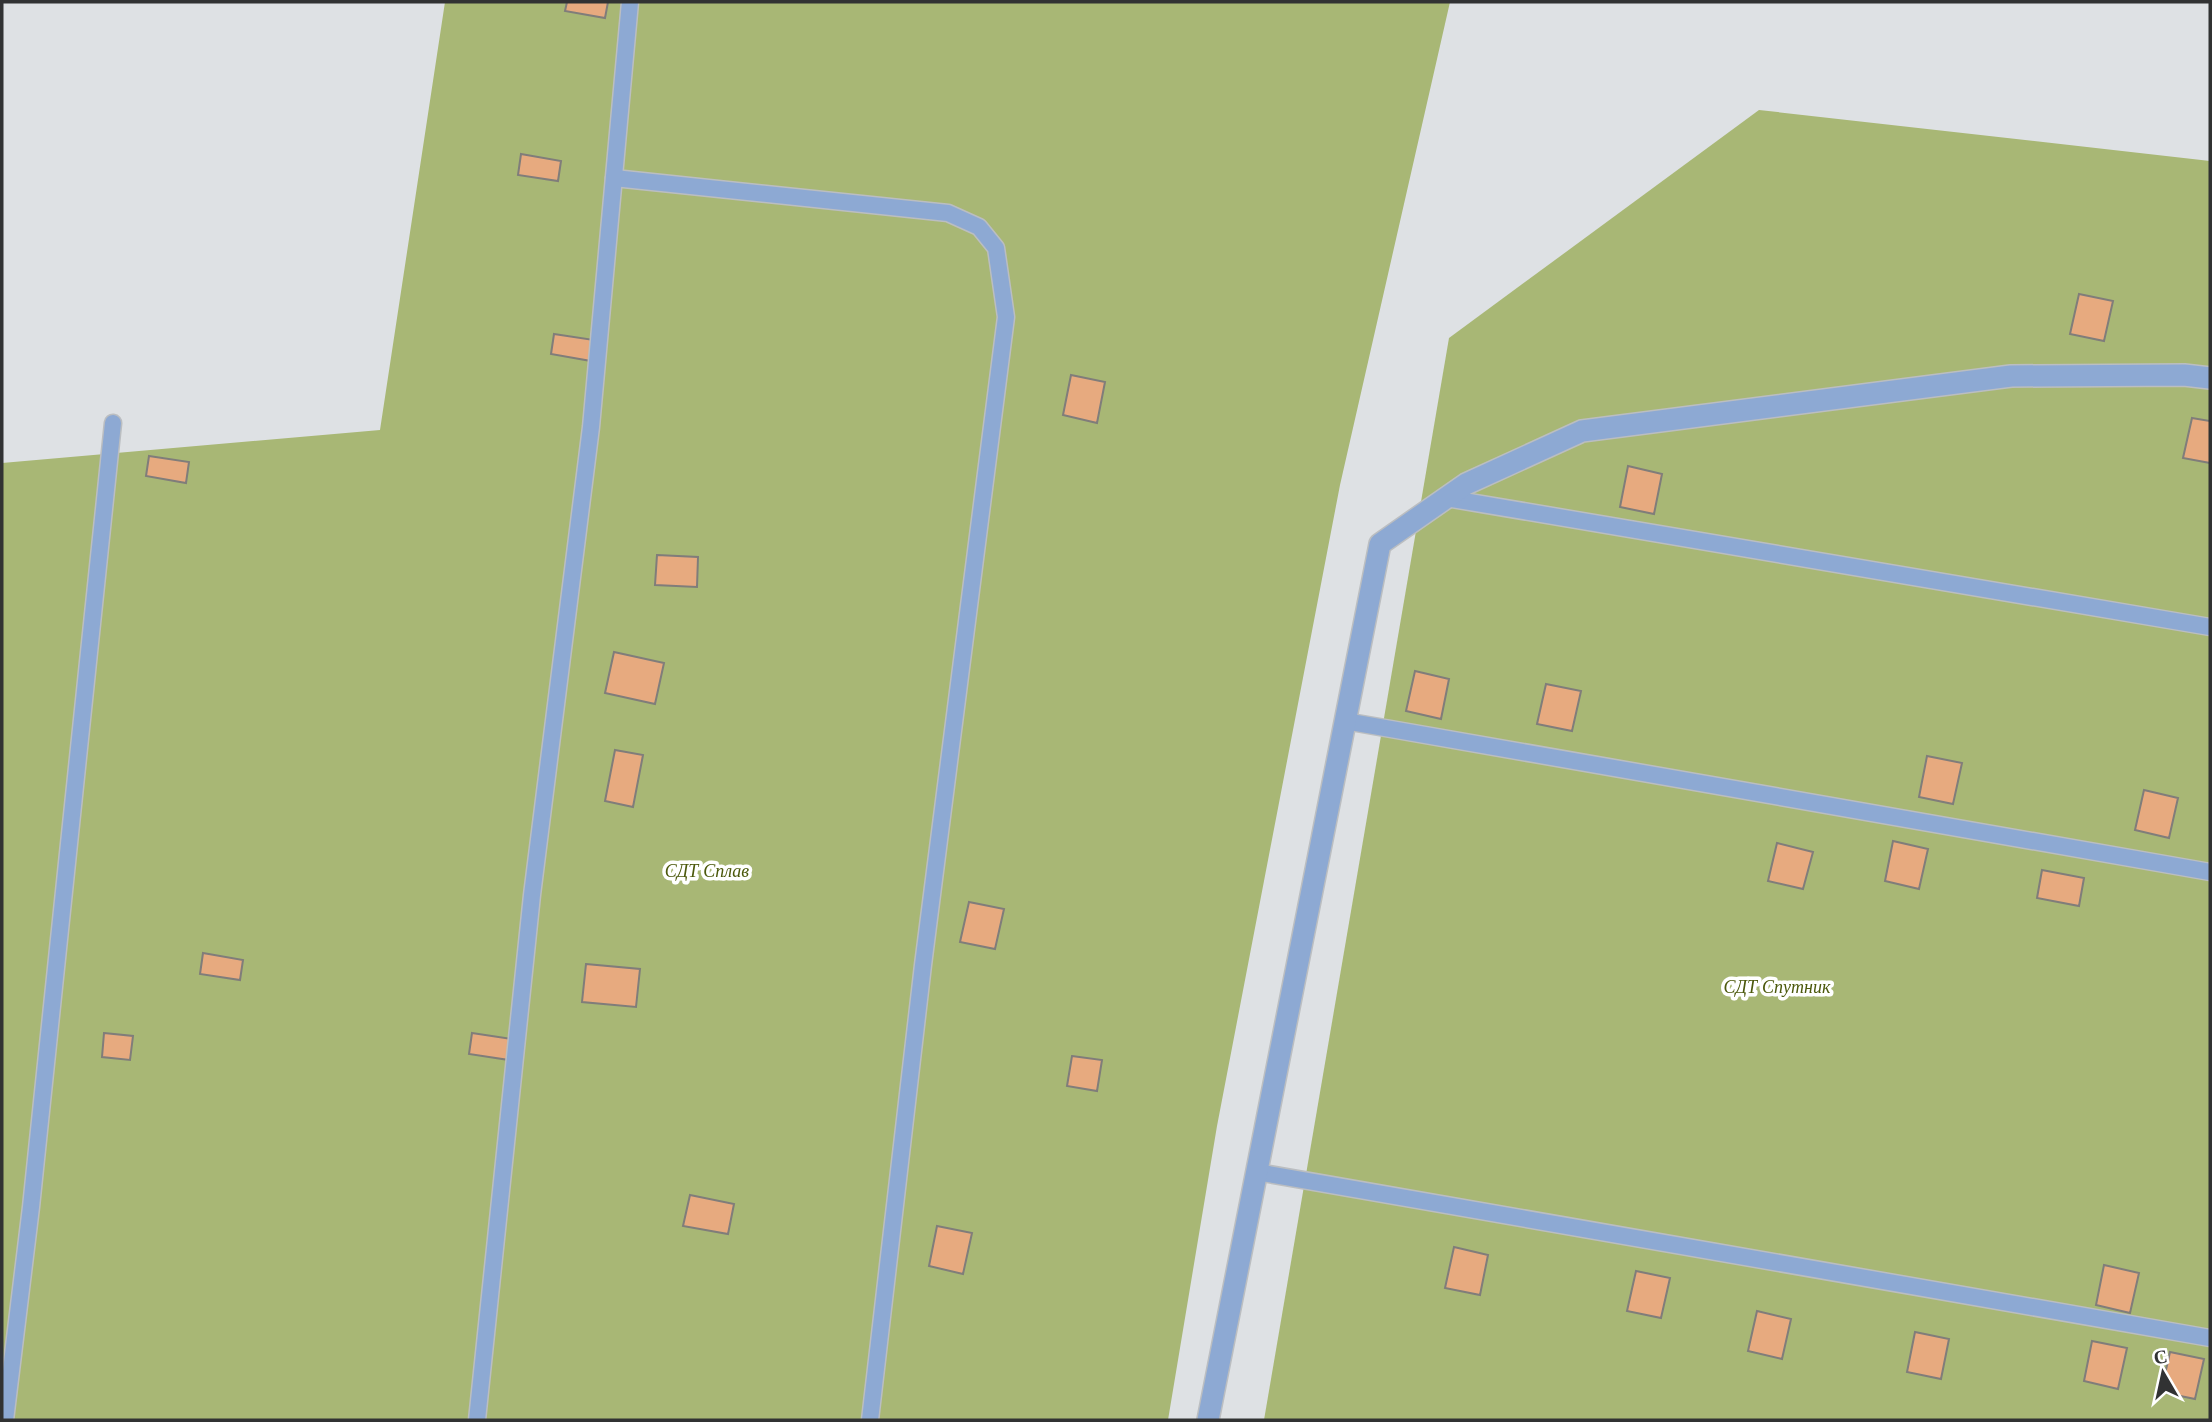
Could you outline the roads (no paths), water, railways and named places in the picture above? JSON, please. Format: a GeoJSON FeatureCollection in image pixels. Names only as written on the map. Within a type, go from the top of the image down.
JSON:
{"type":"FeatureCollection","features":[{"type":"Feature","properties":{"kind":"street"},"geometry":{"type":"LineString","coordinates":[[1208,1420],[1380,544],[1466,484],[1582,431],[2011,376],[2184,375],[2210,378]]}},
{"type":"Feature","properties":{"kind":"lane"},"geometry":{"type":"LineString","coordinates":[[477,1420],[532,895],[592,427],[630,2]]}},
{"type":"Feature","properties":{"kind":"lane"},"geometry":{"type":"LineString","coordinates":[[614,178],[948,213],[979,227],[996,248],[1006,317],[923,965],[870,1420]]}},
{"type":"Feature","properties":{"kind":"lane"},"geometry":{"type":"LineString","coordinates":[[5,1420],[31,1207],[113,423]]}},
{"type":"Feature","properties":{"kind":"lane"},"geometry":{"type":"LineString","coordinates":[[1446,498],[2210,627]]}},
{"type":"Feature","properties":{"kind":"lane"},"geometry":{"type":"LineString","coordinates":[[1345,721],[2210,872]]}},
{"type":"Feature","properties":{"kind":"lane"},"geometry":{"type":"LineString","coordinates":[[1257,1172],[2210,1338]]}},
{"type":"Feature","properties":{"kind":"park label","name":"СДТ Сплав"},"geometry":{"type":"Point","coordinates":[707,871]}},
{"type":"Feature","properties":{"kind":"park label","name":"СДТ Спутник"},"geometry":{"type":"Point","coordinates":[1777,987]}}]}
